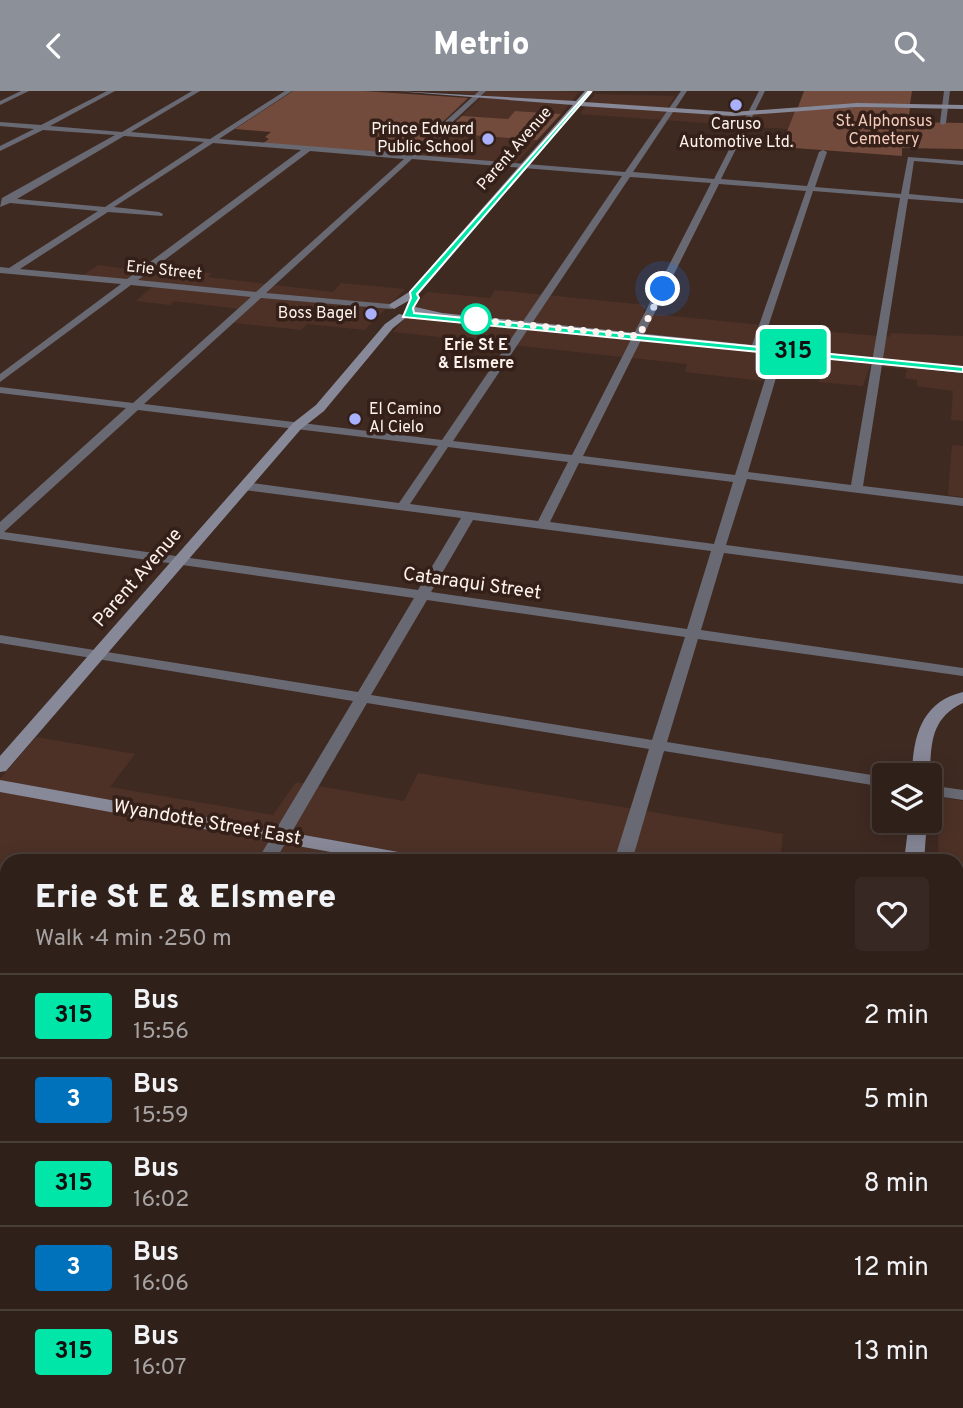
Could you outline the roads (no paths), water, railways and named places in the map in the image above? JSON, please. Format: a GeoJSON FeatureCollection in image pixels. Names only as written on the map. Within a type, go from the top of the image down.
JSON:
{"type":"FeatureCollection","features":[{"type":"Feature","properties":{"kind":"street"},"geometry":{"type":"LineString","coordinates":[[0,103],[26,91]]}},
{"type":"Feature","properties":{"kind":"street"},"geometry":{"type":"LineString","coordinates":[[0,149],[112,91]]}},
{"type":"Feature","properties":{"kind":"street"},"geometry":{"type":"LineString","coordinates":[[3,202],[197,91]]}},
{"type":"Feature","properties":{"kind":"street"},"geometry":{"type":"LineString","coordinates":[[0,278],[289,91]]}},
{"type":"Feature","properties":{"kind":"street"},"geometry":{"type":"LineString","coordinates":[[399,91],[480,94],[671,110],[754,113],[857,105],[963,107]]}},
{"type":"Feature","properties":{"kind":"street","name":"Parent Avenue"},"geometry":{"type":"LineString","coordinates":[[0,767],[244,486],[302,421],[320,408],[344,380],[388,310],[413,294],[589,91]]}},
{"type":"Feature","properties":{"kind":"street"},"geometry":{"type":"LineString","coordinates":[[402,507],[684,91]]}},
{"type":"Feature","properties":{"kind":"street"},"geometry":{"type":"LineString","coordinates":[[542,525],[754,113],[762,91]]}},
{"type":"Feature","properties":{"kind":"street"},"geometry":{"type":"LineString","coordinates":[[943,123],[947,91]]}},
{"type":"Feature","properties":{"kind":"street"},"geometry":{"type":"LineString","coordinates":[[0,529],[480,94]]}},
{"type":"Feature","properties":{"kind":"street"},"geometry":{"type":"LineString","coordinates":[[0,126],[963,203]]}},
{"type":"Feature","properties":{"kind":"street"},"geometry":{"type":"LineString","coordinates":[[0,379],[307,150]]}},
{"type":"Feature","properties":{"kind":"street"},"geometry":{"type":"LineString","coordinates":[[755,348],[823,152]]}},
{"type":"Feature","properties":{"kind":"street"},"geometry":{"type":"LineString","coordinates":[[856,489],[911,159],[963,163]]}},
{"type":"Feature","properties":{"kind":"street"},"geometry":{"type":"LineString","coordinates":[[3,202],[159,214]]}},
{"type":"Feature","properties":{"kind":"street","name":"Erie Street"},"geometry":{"type":"LineString","coordinates":[[0,270],[388,310]]}},
{"type":"Feature","properties":{"kind":"street","name":"Parent Avenue"},"geometry":{"type":"LineString","coordinates":[[302,421],[306,406],[331,378],[407,312],[415,298],[413,294]]}},
{"type":"Feature","properties":{"kind":"street"},"geometry":{"type":"LineString","coordinates":[[388,310],[963,370]]}},
{"type":"Feature","properties":{"kind":"street"},"geometry":{"type":"LineString","coordinates":[[625,854],[779,351]]}},
{"type":"Feature","properties":{"kind":"street"},"geometry":{"type":"LineString","coordinates":[[331,378],[344,380]]}},
{"type":"Feature","properties":{"kind":"street"},"geometry":{"type":"LineString","coordinates":[[0,390],[135,406],[302,421],[446,444],[963,502]]}},
{"type":"Feature","properties":{"kind":"street"},"geometry":{"type":"LineString","coordinates":[[244,486],[963,580]]}},
{"type":"Feature","properties":{"kind":"street"},"geometry":{"type":"LineString","coordinates":[[269,854],[469,516]]}},
{"type":"Feature","properties":{"kind":"street","name":"Cataraqui Street"},"geometry":{"type":"LineString","coordinates":[[0,535],[963,675]]}},
{"type":"Feature","properties":{"kind":"street"},"geometry":{"type":"LineString","coordinates":[[0,639],[872,780]]}},
{"type":"Feature","properties":{"kind":"street"},"geometry":{"type":"LineString","coordinates":[[922,763],[926,725],[938,710],[963,697]]}},
{"type":"Feature","properties":{"kind":"street","name":"Wyandotte Street East"},"geometry":{"type":"LineString","coordinates":[[0,786],[376,854]]}},
{"type":"Feature","properties":{"kind":"street"},"geometry":{"type":"LineString","coordinates":[[942,792],[963,795]]}},
{"type":"Feature","properties":{"kind":"street"},"geometry":{"type":"LineString","coordinates":[[915,854],[917,833]]}},
{"type":"Feature","properties":{"kind":"place","name":"Caruso Automotive Ltd."},"geometry":{"type":"Point","coordinates":[736,105]}},
{"type":"Feature","properties":{"kind":"place","name":"Prince Edward Public School"},"geometry":{"type":"Point","coordinates":[488,139]}},
{"type":"Feature","properties":{"kind":"place","name":"Boss Bagel"},"geometry":{"type":"Point","coordinates":[371,314]}},
{"type":"Feature","properties":{"kind":"place","name":"Erie St E & Elsmere"},"geometry":{"type":"Point","coordinates":[476,319]}},
{"type":"Feature","properties":{"kind":"place","name":"El Camino Al Cielo"},"geometry":{"type":"Point","coordinates":[355,419]}},
{"type":"Feature","properties":{"kind":"park label","name":"St. Alphonsus Cemetery"},"geometry":{"type":"Point","coordinates":[884,131]}}]}
